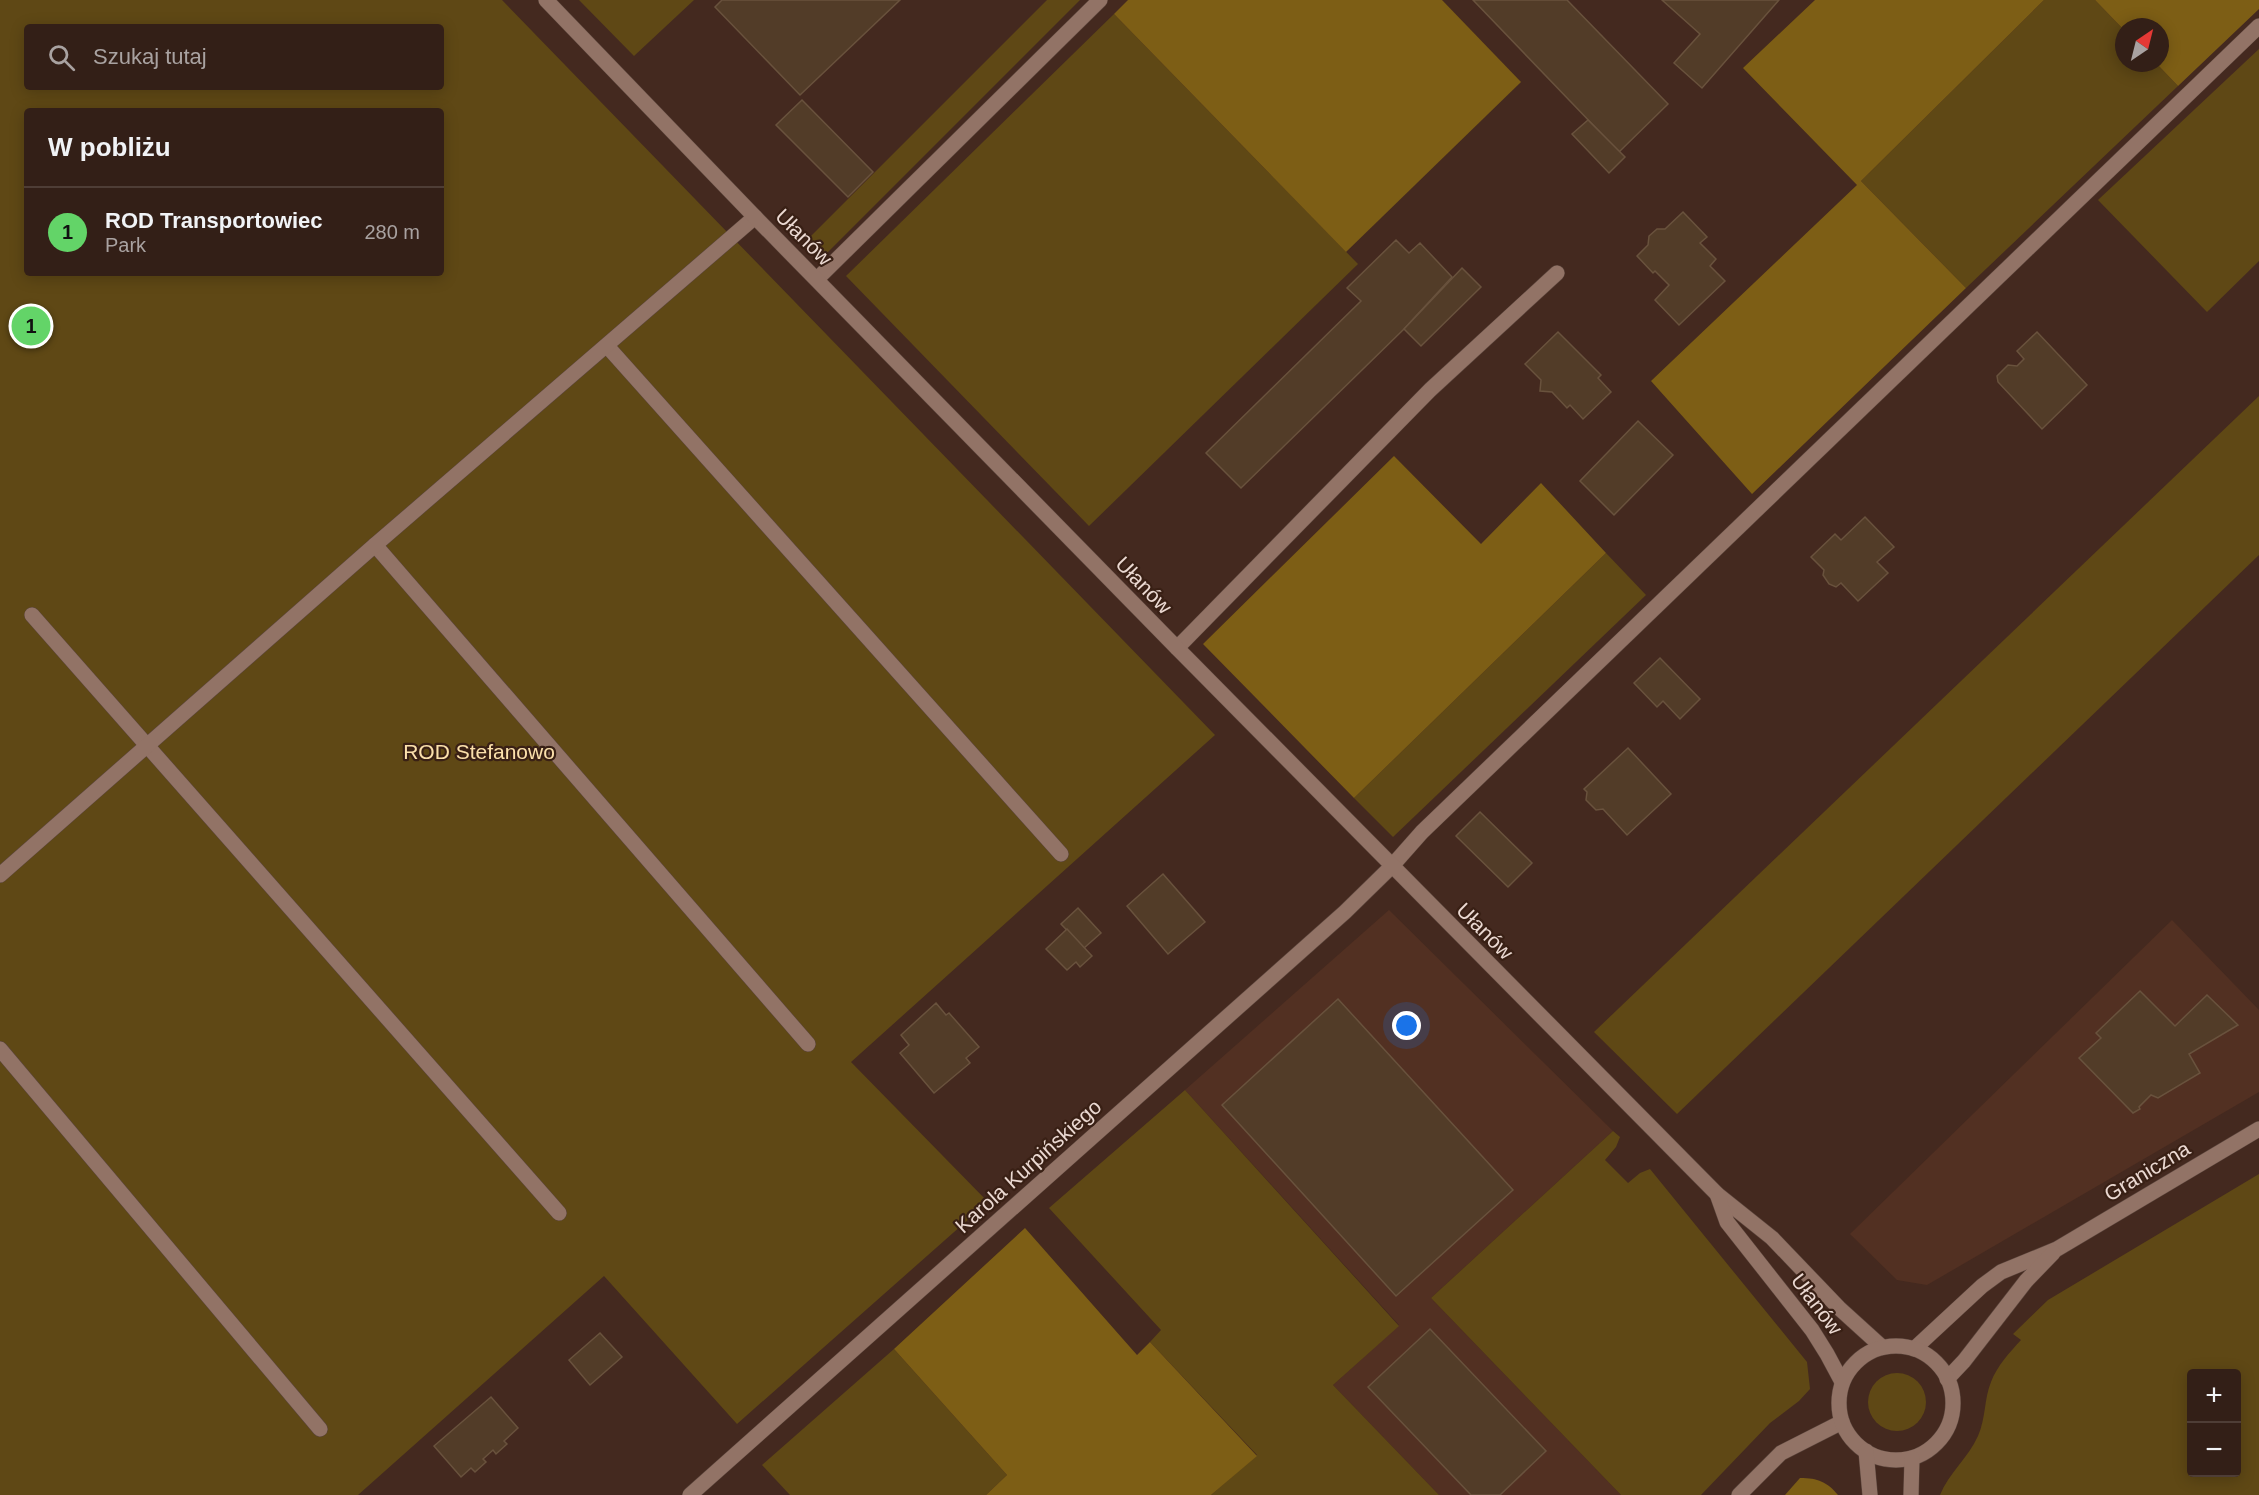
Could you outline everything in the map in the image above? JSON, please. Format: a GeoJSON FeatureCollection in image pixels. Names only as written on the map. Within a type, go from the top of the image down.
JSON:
{"type":"FeatureCollection","features":[{"type":"Feature","properties":{"kind":"street","name":"Ułanów"},"geometry":{"type":"LineString","coordinates":[[546,0],[1391,867],[1717,1194],[1772,1238],[1839,1308],[1882,1347]]}},
{"type":"Feature","properties":{"kind":"street"},"geometry":{"type":"LineString","coordinates":[[817,279],[1100,0]]}},
{"type":"Feature","properties":{"kind":"street","name":"Karola Kurpińskiego"},"geometry":{"type":"LineString","coordinates":[[690,1495],[1337,920],[1391,867],[1422,832],[2259,26]]}},
{"type":"Feature","properties":{"kind":"street"},"geometry":{"type":"LineString","coordinates":[[0,875],[375,545],[755,217]]}},
{"type":"Feature","properties":{"kind":"street"},"geometry":{"type":"LineString","coordinates":[[1177,648],[1430,390],[1557,273]]}},
{"type":"Feature","properties":{"kind":"street"},"geometry":{"type":"LineString","coordinates":[[607,346],[1061,854]]}},
{"type":"Feature","properties":{"kind":"street"},"geometry":{"type":"LineString","coordinates":[[375,545],[808,1044]]}},
{"type":"Feature","properties":{"kind":"street"},"geometry":{"type":"LineString","coordinates":[[32,615],[559,1213]]}},
{"type":"Feature","properties":{"kind":"street"},"geometry":{"type":"LineString","coordinates":[[0,1049],[320,1429]]}},
{"type":"Feature","properties":{"kind":"street","name":"Graniczna"},"geometry":{"type":"LineString","coordinates":[[1914,1349],[1982,1286],[2001,1272],[2057,1249],[2259,1129]]}},
{"type":"Feature","properties":{"kind":"street","name":"Ułanów"},"geometry":{"type":"LineString","coordinates":[[1717,1194],[1727,1222],[1812,1330],[1842,1382]]}},
{"type":"Feature","properties":{"kind":"street","name":"Graniczna"},"geometry":{"type":"LineString","coordinates":[[1947,1379],[1964,1361],[2026,1281],[2057,1249]]}},
{"type":"Feature","properties":{"kind":"street"},"geometry":{"type":"LineString","coordinates":[[1896,1346],[1914,1349],[1932,1359],[1947,1379],[1953,1403],[1947,1427],[1933,1446],[1912,1458],[1888,1459],[1866,1451],[1848,1434],[1839,1409],[1842,1382],[1858,1360],[1869,1352],[1882,1347],[1896,1346]]}},
{"type":"Feature","properties":{"kind":"street"},"geometry":{"type":"LineString","coordinates":[[1739,1495],[1781,1453],[1842,1422]]}},
{"type":"Feature","properties":{"kind":"street"},"geometry":{"type":"LineString","coordinates":[[1866,1451],[1870,1495]]}},
{"type":"Feature","properties":{"kind":"street"},"geometry":{"type":"LineString","coordinates":[[1911,1495],[1912,1458]]}},
{"type":"Feature","properties":{"kind":"shaded area"},"geometry":{"type":"Polygon","coordinates":[[[1128,0],[1442,0],[1521,82],[1346,252],[1114,14],[1128,0]]]}},
{"type":"Feature","properties":{"kind":"shaded area"},"geometry":{"type":"Polygon","coordinates":[[[1815,0],[2044,0],[1861,181],[1966,288],[1752,494],[1651,381],[1857,185],[1743,68],[1815,0]]]}},
{"type":"Feature","properties":{"kind":"shaded area"},"geometry":{"type":"Polygon","coordinates":[[[2095,0],[2259,0],[2259,9],[2178,86],[2165,72],[2169,72],[2169,18],[2115,18],[2115,21],[2095,0]]]}},
{"type":"Feature","properties":{"kind":"shaded area"},"geometry":{"type":"Polygon","coordinates":[[[1394,456],[1481,544],[1541,483],[1606,553],[1354,798],[1203,644],[1394,456]]]}},
{"type":"Feature","properties":{"kind":"shaded area"},"geometry":{"type":"Polygon","coordinates":[[[1389,910],[1613,1131],[1431,1298],[1621,1495],[1439,1495],[1333,1385],[1399,1325],[1185,1090],[1389,910]]]}},
{"type":"Feature","properties":{"kind":"shaded area"},"geometry":{"type":"Polygon","coordinates":[[[2172,920],[2259,1010],[2259,1092],[1927,1285],[1897,1280],[1850,1234],[2172,920]]]}},
{"type":"Feature","properties":{"kind":"shaded area"},"geometry":{"type":"Polygon","coordinates":[[[1025,1228],[1137,1355],[1150,1342],[1257,1456],[1211,1495],[986,1495],[1007,1475],[894,1349],[1025,1228]]]}},
{"type":"Feature","properties":{"kind":"shaded area"},"geometry":{"type":"Polygon","coordinates":[[[1800,1478],[1822,1482],[1838,1495],[1785,1495],[1800,1478]]]}},
{"type":"Feature","properties":{"kind":"green space","name":"ROD Stefanowo"},"geometry":{"type":"Polygon","coordinates":[[[0,0],[502,0],[1215,735],[851,1062],[988,1202],[737,1424],[604,1276],[358,1495],[0,1495],[0,0]]]}},
{"type":"Feature","properties":{"kind":"green space"},"geometry":{"type":"Polygon","coordinates":[[[579,0],[694,0],[634,56],[579,0]]]}},
{"type":"Feature","properties":{"kind":"green space"},"geometry":{"type":"Polygon","coordinates":[[[1047,0],[1080,0],[825,255],[809,238],[1047,0]]]}},
{"type":"Feature","properties":{"kind":"green space"},"geometry":{"type":"Polygon","coordinates":[[[2044,0],[2095,0],[2115,21],[2115,72],[2165,72],[2178,86],[1966,288],[1861,181],[2044,0]]]}},
{"type":"Feature","properties":{"kind":"green space"},"geometry":{"type":"Polygon","coordinates":[[[1114,14],[1358,264],[1089,526],[846,276],[1114,14]]]}},
{"type":"Feature","properties":{"kind":"green space"},"geometry":{"type":"Polygon","coordinates":[[[2259,49],[2259,261],[2207,312],[2098,200],[2259,49]]]}},
{"type":"Feature","properties":{"kind":"green space"},"geometry":{"type":"Polygon","coordinates":[[[2259,396],[2259,555],[1677,1114],[1594,1032],[2259,396]]]}},
{"type":"Feature","properties":{"kind":"green space"},"geometry":{"type":"Polygon","coordinates":[[[1606,553],[1646,595],[1393,837],[1354,798],[1606,553]]]}},
{"type":"Feature","properties":{"kind":"green space"},"geometry":{"type":"Polygon","coordinates":[[[1185,1090],[1399,1326],[1333,1385],[1439,1495],[1211,1495],[1257,1455],[1150,1342],[1161,1330],[1049,1208],[1185,1090]]]}},
{"type":"Feature","properties":{"kind":"green space"},"geometry":{"type":"Polygon","coordinates":[[[1613,1131],[1620,1137],[1616,1147],[1605,1160],[1628,1183],[1640,1173],[1650,1169],[1807,1362],[1810,1389],[1799,1401],[1770,1423],[1701,1495],[1621,1495],[1431,1298],[1613,1131]]]}},
{"type":"Feature","properties":{"kind":"green space"},"geometry":{"type":"Polygon","coordinates":[[[2259,1174],[2259,1495],[1940,1495],[1978,1436],[1994,1376],[2021,1340],[2013,1334],[2048,1300],[2259,1174]]]}},
{"type":"Feature","properties":{"kind":"green space"},"geometry":{"type":"Polygon","coordinates":[[[894,1349],[1007,1475],[986,1495],[790,1495],[762,1465],[894,1349]]]}},
{"type":"Feature","properties":{"kind":"green space"},"geometry":{"type":"Polygon","coordinates":[[[1891,1373],[1903,1373],[1918,1381],[1926,1396],[1926,1408],[1918,1423],[1903,1431],[1891,1431],[1876,1423],[1868,1408],[1868,1396],[1876,1381],[1891,1373]]]}},
{"type":"Feature","properties":{"kind":"building"},"geometry":{"type":"Polygon","coordinates":[[[722,0],[900,0],[800,95],[715,7],[722,0]]]}},
{"type":"Feature","properties":{"kind":"building"},"geometry":{"type":"Polygon","coordinates":[[[1473,0],[1567,0],[1668,104],[1619,152],[1473,0]]]}},
{"type":"Feature","properties":{"kind":"building"},"geometry":{"type":"Polygon","coordinates":[[[1662,0],[1779,0],[1702,88],[1674,63],[1700,34],[1662,0]]]}},
{"type":"Feature","properties":{"kind":"building"},"geometry":{"type":"Polygon","coordinates":[[[802,100],[873,172],[848,197],[776,125],[802,100]]]}},
{"type":"Feature","properties":{"kind":"building"},"geometry":{"type":"Polygon","coordinates":[[[1588,120],[1625,157],[1609,173],[1572,134],[1588,120]]]}},
{"type":"Feature","properties":{"kind":"building"},"geometry":{"type":"Polygon","coordinates":[[[1683,212],[1707,237],[1700,243],[1716,259],[1710,266],[1725,281],[1679,325],[1655,300],[1669,285],[1655,271],[1653,273],[1637,256],[1648,245],[1649,236],[1657,229],[1665,229],[1683,212]]]}},
{"type":"Feature","properties":{"kind":"building"},"geometry":{"type":"Polygon","coordinates":[[[1396,240],[1409,253],[1420,243],[1452,277],[1404,329],[1241,488],[1206,453],[1361,301],[1347,288],[1396,240]]]}},
{"type":"Feature","properties":{"kind":"building"},"geometry":{"type":"Polygon","coordinates":[[[1462,268],[1481,287],[1421,346],[1404,329],[1462,268]]]}},
{"type":"Feature","properties":{"kind":"building"},"geometry":{"type":"Polygon","coordinates":[[[1558,332],[1601,375],[1598,378],[1611,392],[1583,419],[1570,405],[1567,408],[1552,392],[1540,391],[1541,380],[1525,364],[1558,332]]]}},
{"type":"Feature","properties":{"kind":"building"},"geometry":{"type":"Polygon","coordinates":[[[2037,332],[2087,385],[2042,429],[1998,382],[1997,376],[2008,365],[2017,366],[2024,359],[2017,351],[2037,332]]]}},
{"type":"Feature","properties":{"kind":"building"},"geometry":{"type":"Polygon","coordinates":[[[1638,421],[1673,455],[1614,515],[1580,481],[1638,421]]]}},
{"type":"Feature","properties":{"kind":"building"},"geometry":{"type":"Polygon","coordinates":[[[1865,517],[1894,547],[1877,562],[1888,573],[1858,601],[1841,583],[1836,587],[1829,584],[1823,575],[1824,570],[1811,557],[1835,534],[1841,540],[1865,517]]]}},
{"type":"Feature","properties":{"kind":"building"},"geometry":{"type":"Polygon","coordinates":[[[1660,658],[1700,699],[1680,719],[1663,701],[1657,707],[1634,683],[1660,658]]]}},
{"type":"Feature","properties":{"kind":"building"},"geometry":{"type":"Polygon","coordinates":[[[1628,748],[1671,794],[1627,835],[1603,809],[1596,810],[1586,800],[1587,792],[1584,789],[1628,748]]]}},
{"type":"Feature","properties":{"kind":"building"},"geometry":{"type":"Polygon","coordinates":[[[1480,812],[1532,863],[1508,887],[1456,836],[1480,812]]]}},
{"type":"Feature","properties":{"kind":"building"},"geometry":{"type":"Polygon","coordinates":[[[1163,874],[1205,922],[1168,954],[1127,906],[1163,874]]]}},
{"type":"Feature","properties":{"kind":"building"},"geometry":{"type":"Polygon","coordinates":[[[1078,908],[1101,933],[1084,948],[1061,924],[1078,908]]]}},
{"type":"Feature","properties":{"kind":"building"},"geometry":{"type":"Polygon","coordinates":[[[1067,929],[1092,956],[1080,967],[1076,962],[1067,970],[1046,949],[1067,929]]]}},
{"type":"Feature","properties":{"kind":"building"},"geometry":{"type":"Polygon","coordinates":[[[2140,991],[2175,1026],[2207,995],[2238,1025],[2189,1054],[2200,1073],[2158,1098],[2151,1095],[2139,1107],[2140,1109],[2133,1113],[2079,1058],[2101,1038],[2096,1033],[2140,991]]]}},
{"type":"Feature","properties":{"kind":"building"},"geometry":{"type":"Polygon","coordinates":[[[1338,999],[1513,1190],[1396,1296],[1222,1105],[1338,999]]]}},
{"type":"Feature","properties":{"kind":"building"},"geometry":{"type":"Polygon","coordinates":[[[936,1003],[946,1015],[949,1013],[979,1047],[966,1058],[970,1063],[934,1093],[900,1053],[909,1045],[901,1035],[936,1003]]]}},
{"type":"Feature","properties":{"kind":"building"},"geometry":{"type":"Polygon","coordinates":[[[1430,1329],[1546,1451],[1500,1495],[1471,1495],[1368,1387],[1430,1329]]]}},
{"type":"Feature","properties":{"kind":"building"},"geometry":{"type":"Polygon","coordinates":[[[600,1333],[622,1357],[590,1385],[569,1360],[600,1333]]]}},
{"type":"Feature","properties":{"kind":"building"},"geometry":{"type":"Polygon","coordinates":[[[491,1397],[518,1428],[504,1441],[507,1444],[496,1454],[493,1450],[483,1459],[486,1462],[475,1472],[471,1468],[461,1477],[434,1446],[491,1397]]]}},
{"type":"Feature","properties":{"kind":"place","name":"ROD Transportowiec"},"geometry":{"type":"Point","coordinates":[31,326]}}]}
